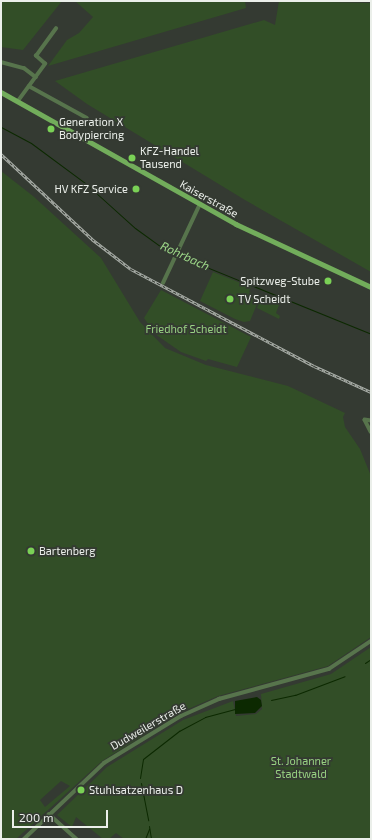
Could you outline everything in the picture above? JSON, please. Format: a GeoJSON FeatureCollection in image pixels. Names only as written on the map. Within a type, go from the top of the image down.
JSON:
{"type":"FeatureCollection","features":[{"type":"Feature","properties":{"kind":"main road","name":"Kaiserstraße"},"geometry":{"type":"LineString","coordinates":[[1,92],[200,204],[277,245],[371,287]]}},
{"type":"Feature","properties":{"kind":"street"},"geometry":{"type":"LineString","coordinates":[[18,101],[45,64],[36,56],[56,28]]}},
{"type":"Feature","properties":{"kind":"street"},"geometry":{"type":"LineString","coordinates":[[1,62],[24,68],[36,77]]}},
{"type":"Feature","properties":{"kind":"street"},"geometry":{"type":"LineString","coordinates":[[29,86],[87,118]]}},
{"type":"Feature","properties":{"kind":"street"},"geometry":{"type":"LineString","coordinates":[[163,283],[200,204]]}},
{"type":"Feature","properties":{"kind":"street"},"geometry":{"type":"LineString","coordinates":[[371,421],[365,420],[371,432]]}},
{"type":"Feature","properties":{"kind":"street","name":"Dudweilerstraße"},"geometry":{"type":"LineString","coordinates":[[24,839],[108,760],[181,716],[219,699],[329,669],[371,641]]}},
{"type":"Feature","properties":{"kind":"street"},"geometry":{"type":"LineString","coordinates":[[49,814],[77,839]]}},
{"type":"Feature","properties":{"kind":"green space"},"geometry":{"type":"Polygon","coordinates":[[[1,1],[62,1],[23,50],[1,47],[1,1]]]}},
{"type":"Feature","properties":{"kind":"green space"},"geometry":{"type":"Polygon","coordinates":[[[75,1],[245,1],[246,8],[48,66],[67,40],[79,33],[93,17],[75,1]]]}},
{"type":"Feature","properties":{"kind":"green space"},"geometry":{"type":"Polygon","coordinates":[[[279,1],[371,3],[371,272],[245,200],[87,104],[55,81],[264,20],[275,25],[279,1]]]}},
{"type":"Feature","properties":{"kind":"green space"},"geometry":{"type":"Polygon","coordinates":[[[1,171],[33,196],[101,258],[140,322],[165,348],[206,365],[288,386],[345,413],[343,417],[345,427],[360,449],[371,476],[371,637],[328,666],[218,696],[179,713],[102,761],[16,839],[1,839],[1,171]],[[61,781],[40,800],[45,807],[70,786],[61,781]]]}},
{"type":"Feature","properties":{"kind":"green space","name":"TV Scheidt"},"geometry":{"type":"Polygon","coordinates":[[[213,272],[251,287],[249,292],[260,297],[250,321],[244,322],[235,319],[200,301],[213,272]]]}},
{"type":"Feature","properties":{"kind":"green space","name":"Friedhof Scheidt"},"geometry":{"type":"Polygon","coordinates":[[[161,290],[251,337],[237,367],[208,359],[206,361],[181,352],[155,334],[144,318],[161,290]]]}},
{"type":"Feature","properties":{"kind":"green space"},"geometry":{"type":"Polygon","coordinates":[[[262,297],[279,305],[276,313],[280,316],[279,319],[257,308],[262,297]]]}},
{"type":"Feature","properties":{"kind":"green space","name":"St. Johanner Stadtwald"},"geometry":{"type":"Polygon","coordinates":[[[371,647],[371,839],[124,839],[116,833],[109,839],[103,839],[76,817],[72,827],[57,815],[107,767],[183,720],[233,701],[236,716],[256,714],[262,709],[261,694],[331,674],[371,647]]]}},
{"type":"Feature","properties":{"kind":"shaded area"},"geometry":{"type":"Polygon","coordinates":[[[257,697],[261,700],[262,706],[255,713],[235,714],[235,701],[257,697]]]}},
{"type":"Feature","properties":{"kind":"waterway","name":"Rohrbach"},"geometry":{"type":"LineString","coordinates":[[1,127],[31,143],[85,183],[135,228],[167,251],[371,334]]}},
{"type":"Feature","properties":{"kind":"waterway"},"geometry":{"type":"LineString","coordinates":[[365,663],[371,659]]}},
{"type":"Feature","properties":{"kind":"waterway"},"geometry":{"type":"LineString","coordinates":[[271,700],[295,695],[345,676]]}},
{"type":"Feature","properties":{"kind":"waterway"},"geometry":{"type":"LineString","coordinates":[[140,778],[143,759],[179,731],[205,717],[235,709]]}},
{"type":"Feature","properties":{"kind":"waterway"},"geometry":{"type":"LineString","coordinates":[[141,783],[148,820]]}},
{"type":"Feature","properties":{"kind":"waterway"},"geometry":{"type":"LineString","coordinates":[[149,826],[151,839]]}},
{"type":"Feature","properties":{"kind":"waterway"},"geometry":{"type":"LineString","coordinates":[[145,839],[149,829]]}},
{"type":"Feature","properties":{"kind":"railway"},"geometry":{"type":"LineString","coordinates":[[1,154],[92,239],[131,269],[314,366],[371,392]]}},
{"type":"Feature","properties":{"kind":"place","name":"Generation X Bodypiercing"},"geometry":{"type":"Point","coordinates":[51,129]}},
{"type":"Feature","properties":{"kind":"place","name":"KFZ-Handel Tausend"},"geometry":{"type":"Point","coordinates":[132,158]}},
{"type":"Feature","properties":{"kind":"place","name":"HV KFZ Service"},"geometry":{"type":"Point","coordinates":[136,189]}},
{"type":"Feature","properties":{"kind":"place","name":"Spitzweg-Stube"},"geometry":{"type":"Point","coordinates":[328,281]}},
{"type":"Feature","properties":{"kind":"place","name":"TV Scheidt"},"geometry":{"type":"Point","coordinates":[230,299]}},
{"type":"Feature","properties":{"kind":"place","name":"Bartenberg"},"geometry":{"type":"Point","coordinates":[31,551]}},
{"type":"Feature","properties":{"kind":"place","name":"Stuhlsatzenhaus D"},"geometry":{"type":"Point","coordinates":[81,790]}}]}
